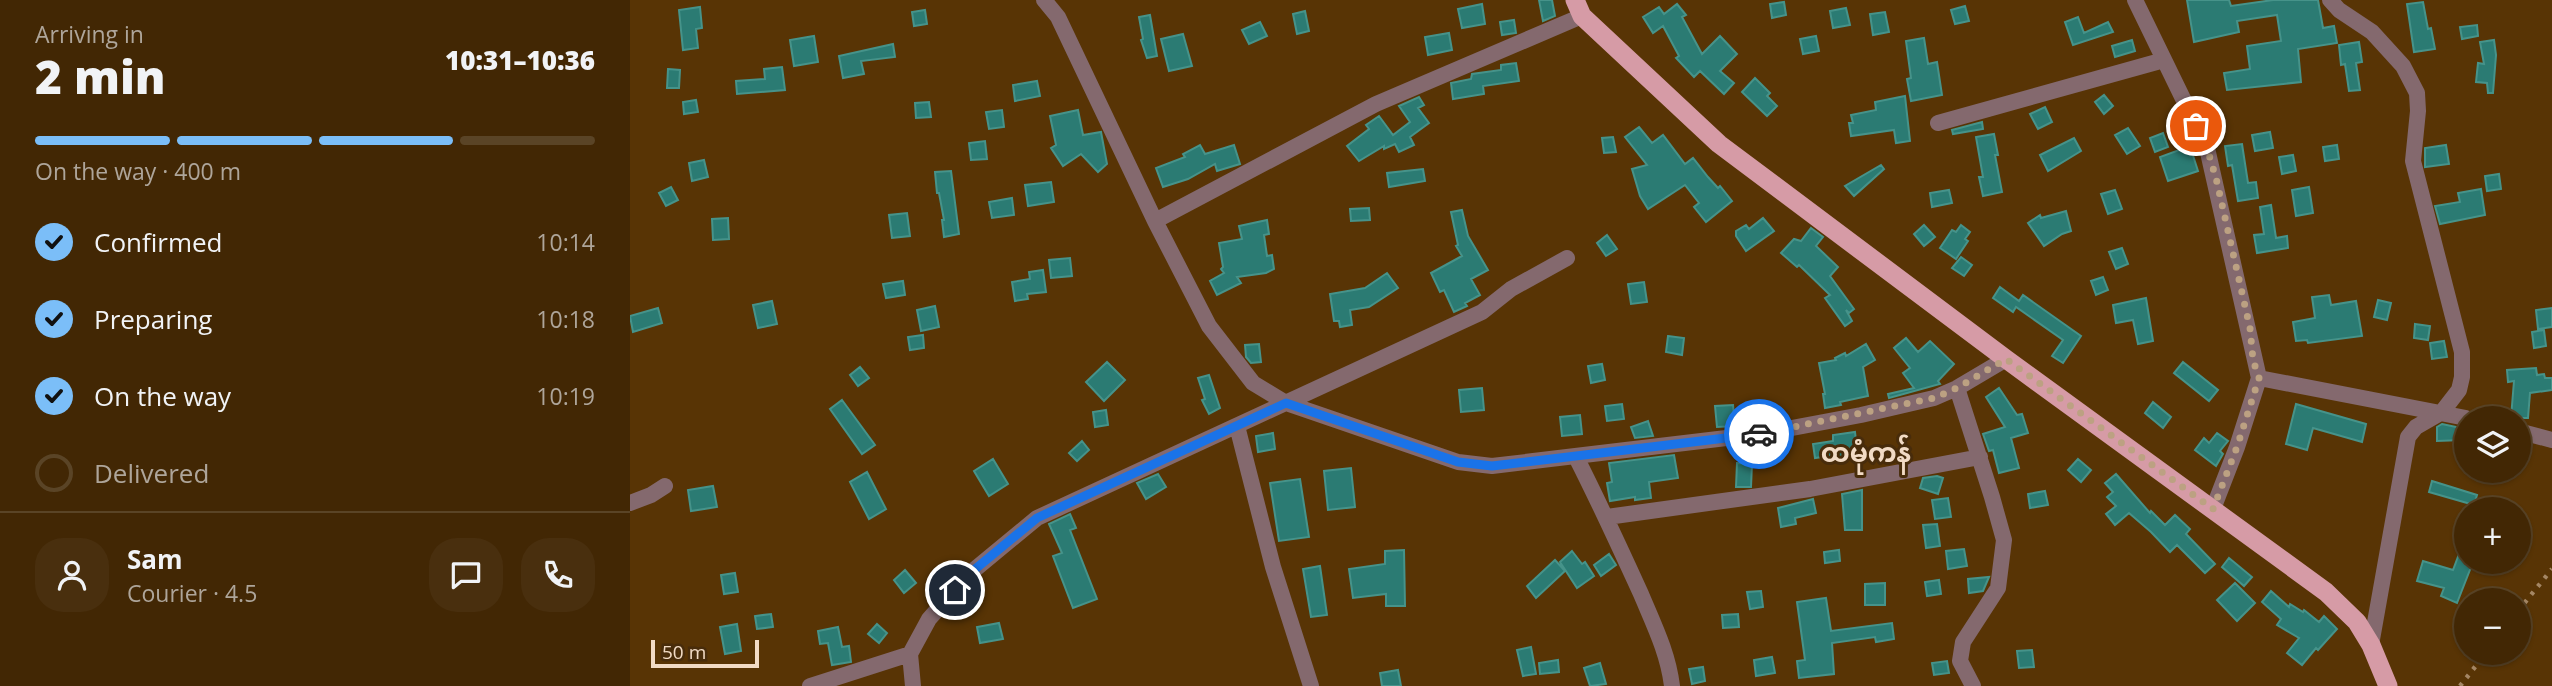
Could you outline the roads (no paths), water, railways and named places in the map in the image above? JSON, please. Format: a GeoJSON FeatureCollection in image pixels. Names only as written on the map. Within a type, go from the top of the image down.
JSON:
{"type":"FeatureCollection","features":[{"type":"Feature","properties":{"kind":"highway"},"geometry":{"type":"LineString","coordinates":[[1579,8],[1719,144],[2006,359],[2326,592],[2357,622],[2371,645],[2388,686]]}},
{"type":"Feature","properties":{"kind":"street"},"geometry":{"type":"LineString","coordinates":[[1044,0],[1058,17],[1155,221],[1209,326],[1253,383],[1286,403],[1458,462],[1492,466],[1760,434],[1934,398],[1957,388],[2006,359]]}},
{"type":"Feature","properties":{"kind":"street"},"geometry":{"type":"LineString","coordinates":[[2135,0],[2207,148],[2259,378],[2237,447],[2213,509]]}},
{"type":"Feature","properties":{"kind":"street"},"geometry":{"type":"LineString","coordinates":[[2330,0],[2372,32],[2403,66],[2417,93],[2413,161],[2462,352],[2459,390],[2442,412],[2416,427],[2408,437],[2371,645]]}},
{"type":"Feature","properties":{"kind":"street"},"geometry":{"type":"LineString","coordinates":[[1155,221],[1376,104],[1579,8]]}},
{"type":"Feature","properties":{"kind":"street"},"geometry":{"type":"LineString","coordinates":[[1938,123],[2164,60]]}},
{"type":"Feature","properties":{"kind":"street"},"geometry":{"type":"LineString","coordinates":[[913,686],[910,654],[929,619],[968,575],[1037,518],[1482,312],[1511,289],[1567,258]]}},
{"type":"Feature","properties":{"kind":"street"},"geometry":{"type":"LineString","coordinates":[[2259,378],[2454,415]]}},
{"type":"Feature","properties":{"kind":"street"},"geometry":{"type":"LineString","coordinates":[[1957,388],[2004,540],[1998,588],[1963,642],[1960,661],[1973,686]]}},
{"type":"Feature","properties":{"kind":"street"},"geometry":{"type":"LineString","coordinates":[[1237,426],[1273,567],[1311,686]]}},
{"type":"Feature","properties":{"kind":"street"},"geometry":{"type":"LineString","coordinates":[[2531,434],[2552,440]]}},
{"type":"Feature","properties":{"kind":"street"},"geometry":{"type":"LineString","coordinates":[[1576,457],[1607,517],[1669,661],[1672,686]]}},
{"type":"Feature","properties":{"kind":"street"},"geometry":{"type":"LineString","coordinates":[[1607,517],[1810,489],[1980,457]]}},
{"type":"Feature","properties":{"kind":"street"},"geometry":{"type":"LineString","coordinates":[[630,503],[652,495],[665,486]]}},
{"type":"Feature","properties":{"kind":"street"},"geometry":{"type":"LineString","coordinates":[[810,686],[910,654]]}},
{"type":"Feature","properties":{"kind":"railway"},"geometry":{"type":"LineString","coordinates":[[2531,595],[2552,569]]}},
{"type":"Feature","properties":{"kind":"railway"},"geometry":{"type":"LineString","coordinates":[[2460,686],[2477,665]]}},
{"type":"Feature","properties":{"kind":"district","name":"ထမုံကန်"},"geometry":{"type":"Point","coordinates":[1866,452]}}]}
